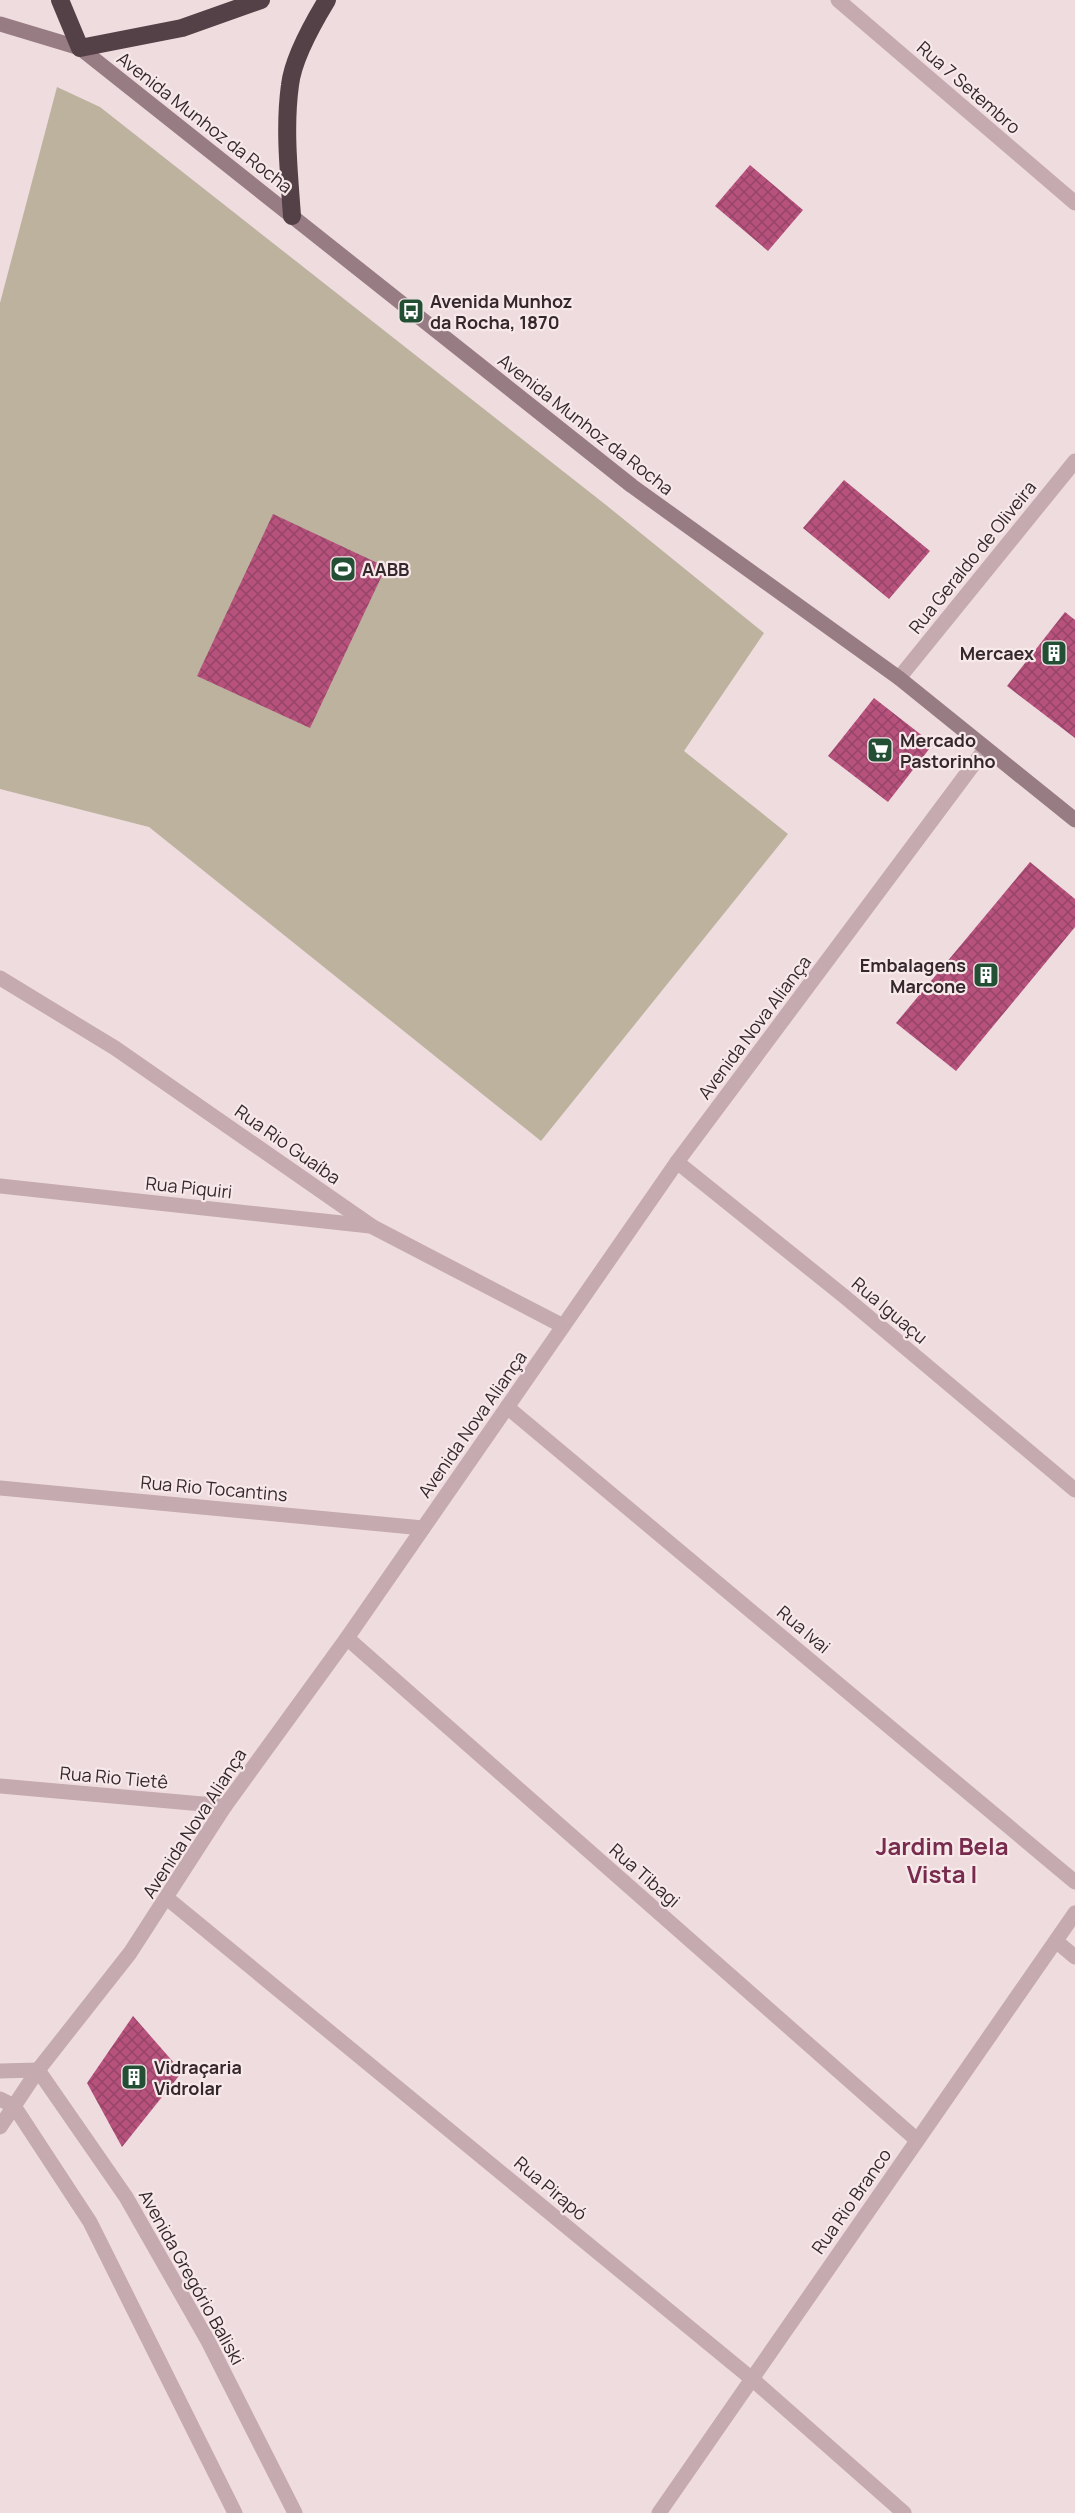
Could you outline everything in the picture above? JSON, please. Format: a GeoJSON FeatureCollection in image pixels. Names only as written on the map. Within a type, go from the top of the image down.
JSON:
{"type":"FeatureCollection","features":[{"type":"Feature","properties":{"kind":"highway"},"geometry":{"type":"LineString","coordinates":[[60,0],[80,48],[182,28],[261,0]]}},
{"type":"Feature","properties":{"kind":"highway"},"geometry":{"type":"LineString","coordinates":[[292,216],[288,143],[290,84],[312,24],[327,0]]}},
{"type":"Feature","properties":{"kind":"main road"},"geometry":{"type":"LineString","coordinates":[[0,24],[80,48]]}},
{"type":"Feature","properties":{"kind":"main road","name":"Avenida Munhoz da Rocha"},"geometry":{"type":"LineString","coordinates":[[80,48],[632,486],[899,678],[1075,820]]}},
{"type":"Feature","properties":{"kind":"street","name":"Rua 7 Setembro"},"geometry":{"type":"LineString","coordinates":[[838,0],[1075,203]]}},
{"type":"Feature","properties":{"kind":"street","name":"Rua Geraldo de Oliveira"},"geometry":{"type":"LineString","coordinates":[[899,678],[1075,461]]}},
{"type":"Feature","properties":{"kind":"street","name":"Avenida Nova Aliança"},"geometry":{"type":"LineString","coordinates":[[0,2127],[7,2102],[38,2070],[130,1953],[168,1899],[225,1806],[347,1638],[677,1162],[985,748]]}},
{"type":"Feature","properties":{"kind":"street","name":"Rua Rio Guaíba"},"geometry":{"type":"LineString","coordinates":[[0,978],[115,1048],[374,1227],[563,1326]]}},
{"type":"Feature","properties":{"kind":"street","name":"Rua Iguaçu"},"geometry":{"type":"LineString","coordinates":[[677,1162],[845,1297],[1075,1490]]}},
{"type":"Feature","properties":{"kind":"street","name":"Rua Piquiri"},"geometry":{"type":"LineString","coordinates":[[0,1186],[374,1227]]}},
{"type":"Feature","properties":{"kind":"street","name":"Rua Ivai"},"geometry":{"type":"LineString","coordinates":[[507,1407],[1075,1882]]}},
{"type":"Feature","properties":{"kind":"street","name":"Rua Rio Tocantins"},"geometry":{"type":"LineString","coordinates":[[0,1488],[423,1528]]}},
{"type":"Feature","properties":{"kind":"street","name":"Rua Tibagi"},"geometry":{"type":"LineString","coordinates":[[347,1638],[917,2140]]}},
{"type":"Feature","properties":{"kind":"street","name":"Rua Rio Tietê"},"geometry":{"type":"LineString","coordinates":[[0,1786],[225,1806]]}},
{"type":"Feature","properties":{"kind":"street","name":"Rua Pirapó"},"geometry":{"type":"LineString","coordinates":[[168,1899],[752,2379],[904,2513]]}},
{"type":"Feature","properties":{"kind":"street","name":"Rua Rio Branco"},"geometry":{"type":"LineString","coordinates":[[659,2513],[1075,1913]]}},
{"type":"Feature","properties":{"kind":"street"},"geometry":{"type":"LineString","coordinates":[[1056,1941],[1075,1957]]}},
{"type":"Feature","properties":{"kind":"street"},"geometry":{"type":"LineString","coordinates":[[0,2072],[38,2070]]}},
{"type":"Feature","properties":{"kind":"street","name":"Avenida Gregório Baliski"},"geometry":{"type":"LineString","coordinates":[[38,2070],[126,2198],[208,2341],[295,2513]]}},
{"type":"Feature","properties":{"kind":"street"},"geometry":{"type":"LineString","coordinates":[[7,2102],[90,2222],[235,2513]]}},
{"type":"Feature","properties":{"kind":"shaded area","name":"AABB"},"geometry":{"type":"Polygon","coordinates":[[[57,87],[100,107],[606,505],[764,633],[684,751],[788,834],[541,1141],[149,827],[0,789],[0,303],[57,87]]]}},
{"type":"Feature","properties":{"kind":"building"},"geometry":{"type":"Polygon","coordinates":[[[750,165],[803,210],[768,251],[715,206],[750,165]]]}},
{"type":"Feature","properties":{"kind":"building"},"geometry":{"type":"Polygon","coordinates":[[[844,480],[930,551],[889,599],[803,528],[844,480]]]}},
{"type":"Feature","properties":{"kind":"building"},"geometry":{"type":"Polygon","coordinates":[[[273,514],[386,567],[310,728],[197,676],[273,514]]]}},
{"type":"Feature","properties":{"kind":"building","name":"Mercaex"},"geometry":{"type":"Polygon","coordinates":[[[1065,612],[1075,620],[1075,738],[1007,686],[1065,612]]]}},
{"type":"Feature","properties":{"kind":"building","name":"Mercado Pastorinho"},"geometry":{"type":"Polygon","coordinates":[[[874,698],[933,744],[888,802],[828,756],[874,698]]]}},
{"type":"Feature","properties":{"kind":"building","name":"Embalagens Marcone"},"geometry":{"type":"Polygon","coordinates":[[[1030,862],[1075,899],[1075,927],[956,1071],[896,1023],[1030,862]]]}},
{"type":"Feature","properties":{"kind":"building","name":"Vidraçaria Vidrolar"},"geometry":{"type":"Polygon","coordinates":[[[133,2016],[182,2072],[122,2147],[87,2083],[133,2016]]]}},
{"type":"Feature","properties":{"kind":"place","name":"Avenida Munhoz da Rocha, 1870"},"geometry":{"type":"Point","coordinates":[411,311]}},
{"type":"Feature","properties":{"kind":"place","name":"AABB"},"geometry":{"type":"Point","coordinates":[343,569]}},
{"type":"Feature","properties":{"kind":"place","name":"Mercaex"},"geometry":{"type":"Point","coordinates":[1054,653]}},
{"type":"Feature","properties":{"kind":"place","name":"Mercado Pastorinho"},"geometry":{"type":"Point","coordinates":[880,750]}},
{"type":"Feature","properties":{"kind":"place","name":"Embalagens Marcone"},"geometry":{"type":"Point","coordinates":[986,975]}},
{"type":"Feature","properties":{"kind":"place","name":"Vidraçaria Vidrolar"},"geometry":{"type":"Point","coordinates":[134,2077]}},
{"type":"Feature","properties":{"kind":"district","name":"Jardim Bela Vista I"},"geometry":{"type":"Point","coordinates":[942,1859]}}]}
